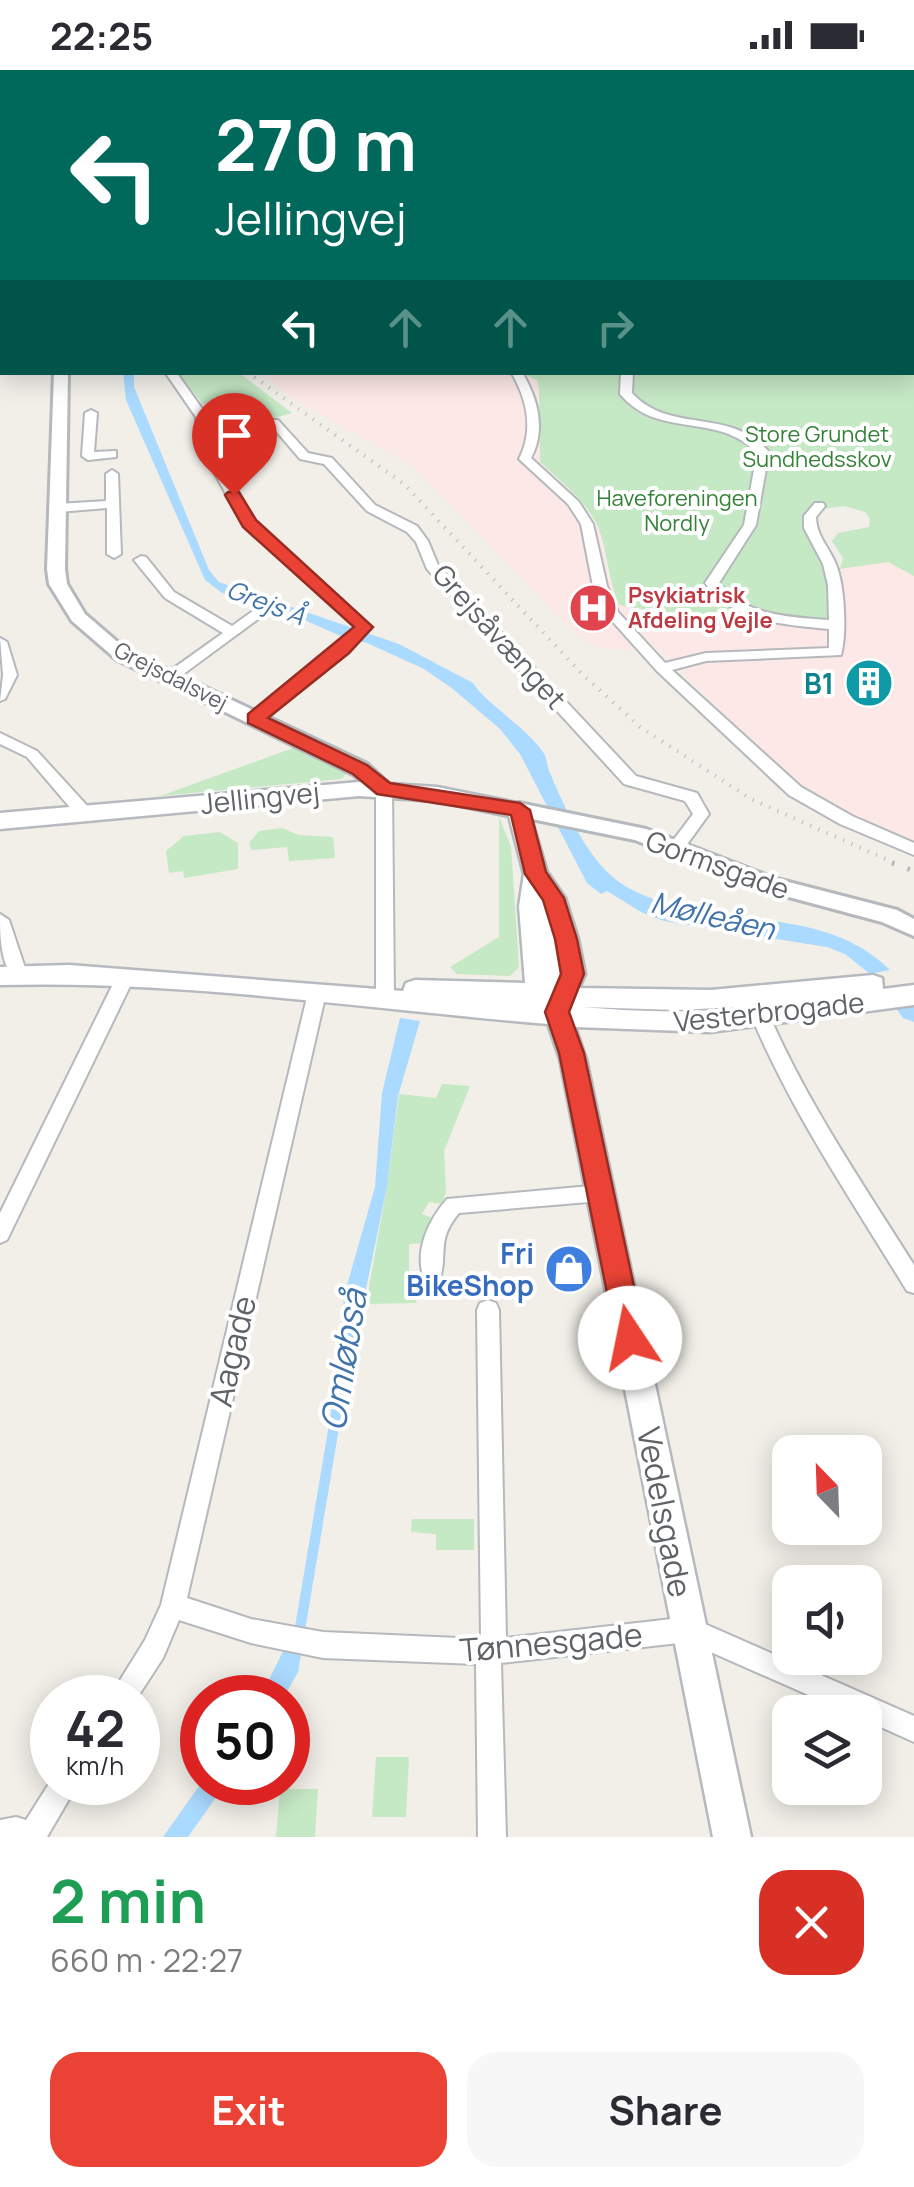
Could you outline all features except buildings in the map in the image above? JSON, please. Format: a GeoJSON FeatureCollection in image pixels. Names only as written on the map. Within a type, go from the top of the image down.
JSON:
{"type":"FeatureCollection","features":[{"type":"Feature","properties":{"kind":"main road","name":"Jellingvej"},"geometry":{"type":"LineString","coordinates":[[0,820],[384,800],[529,812]]}},
{"type":"Feature","properties":{"kind":"main road","name":"Vedelsgade"},"geometry":{"type":"LineString","coordinates":[[529,812],[555,1000],[572,1053],[602,1193],[732,1837]]}},
{"type":"Feature","properties":{"kind":"main road","name":"Vesterbrogade"},"geometry":{"type":"LineString","coordinates":[[9,975],[125,978],[385,996],[416,1003],[620,1000],[757,1008],[914,995]]}},
{"type":"Feature","properties":{"kind":"main road","name":"Vesterbrogade"},"geometry":{"type":"LineString","coordinates":[[555,1000],[604,1019],[710,1022],[757,1008],[914,980]]}},
{"type":"Feature","properties":{"kind":"street","name":"Grejsdalsvej"},"geometry":{"type":"LineString","coordinates":[[61,375],[56,569],[66,600],[78,617],[122,655],[360,769],[384,800]]}},
{"type":"Feature","properties":{"kind":"street"},"geometry":{"type":"LineString","coordinates":[[172,375],[202,417],[202,440],[249,523],[358,635],[255,719]]}},
{"type":"Feature","properties":{"kind":"street"},"geometry":{"type":"LineString","coordinates":[[517,375],[532,409],[531,450],[525,459],[558,486],[580,513],[593,542],[600,586],[612,613],[662,668],[795,791],[833,814],[914,850]]}},
{"type":"Feature","properties":{"kind":"street"},"geometry":{"type":"LineString","coordinates":[[628,375],[626,394],[642,410],[743,434],[763,452],[750,525],[716,572],[712,583],[718,594],[761,613],[834,625]]}},
{"type":"Feature","properties":{"kind":"street"},"geometry":{"type":"LineString","coordinates":[[60,422],[91,416],[88,456],[112,454]]}},
{"type":"Feature","properties":{"kind":"street","name":"Grejsåvænget"},"geometry":{"type":"LineString","coordinates":[[274,422],[304,456],[328,461],[371,508],[412,529],[422,541],[432,566],[630,780],[691,797],[701,814],[677,846]]}},
{"type":"Feature","properties":{"kind":"street"},"geometry":{"type":"LineString","coordinates":[[112,474],[114,554]]}},
{"type":"Feature","properties":{"kind":"street"},"geometry":{"type":"LineString","coordinates":[[58,508],[112,504]]}},
{"type":"Feature","properties":{"kind":"street"},"geometry":{"type":"LineString","coordinates":[[662,668],[706,656],[836,652],[835,585],[830,564],[810,528],[810,516],[818,506]]}},
{"type":"Feature","properties":{"kind":"street"},"geometry":{"type":"LineString","coordinates":[[141,560],[152,580],[174,601],[232,632]]}},
{"type":"Feature","properties":{"kind":"street"},"geometry":{"type":"LineString","coordinates":[[169,678],[262,611]]}},
{"type":"Feature","properties":{"kind":"street"},"geometry":{"type":"LineString","coordinates":[[0,642],[10,661],[10,674],[0,696]]}},
{"type":"Feature","properties":{"kind":"street"},"geometry":{"type":"LineString","coordinates":[[0,738],[21,745],[32,754],[85,814]]}},
{"type":"Feature","properties":{"kind":"street"},"geometry":{"type":"LineString","coordinates":[[384,800],[385,996]]}},
{"type":"Feature","properties":{"kind":"street","name":"Gormsgade"},"geometry":{"type":"LineString","coordinates":[[529,812],[677,846],[767,884],[912,926]]}},
{"type":"Feature","properties":{"kind":"street"},"geometry":{"type":"LineString","coordinates":[[0,920],[9,975]]}},
{"type":"Feature","properties":{"kind":"street"},"geometry":{"type":"LineString","coordinates":[[0,1234],[125,978]]}},
{"type":"Feature","properties":{"kind":"street","name":"Aagade"},"geometry":{"type":"LineString","coordinates":[[137,1675],[154,1649],[173,1606],[317,993]]}},
{"type":"Feature","properties":{"kind":"street"},"geometry":{"type":"LineString","coordinates":[[757,1008],[808,1109],[914,1284]]}},
{"type":"Feature","properties":{"kind":"street"},"geometry":{"type":"LineString","coordinates":[[432,1275],[430,1242],[435,1226],[454,1205],[602,1193]]}},
{"type":"Feature","properties":{"kind":"street"},"geometry":{"type":"LineString","coordinates":[[488,1310],[494,1636],[488,1665],[492,1837]]}},
{"type":"Feature","properties":{"kind":"street","name":"Tønnesgade"},"geometry":{"type":"LineString","coordinates":[[173,1606],[312,1644],[491,1652],[689,1629]]}},
{"type":"Feature","properties":{"kind":"street"},"geometry":{"type":"LineString","coordinates":[[689,1629],[914,1729]]}},
{"type":"Feature","properties":{"kind":"street"},"geometry":{"type":"LineString","coordinates":[[0,1834],[16,1830],[31,1836],[51,1805]]}},
{"type":"Feature","properties":{"kind":"shaded area","name":"Psykiatrisk Afdeling Vejle"},"geometry":{"type":"Polygon","coordinates":[[[264,375],[528,375],[537,380],[540,462],[575,495],[600,531],[609,581],[888,562],[914,576],[914,842],[825,803],[792,780],[660,651],[598,648],[576,634],[409,463],[292,399],[264,375]]]}},
{"type":"Feature","properties":{"kind":"green space"},"geometry":{"type":"Polygon","coordinates":[[[180,375],[242,375],[292,413],[270,419],[239,403],[203,404],[180,375]]]}},
{"type":"Feature","properties":{"kind":"green space"},"geometry":{"type":"Polygon","coordinates":[[[526,375],[914,375],[914,576],[888,562],[840,569],[827,621],[652,611],[619,605],[597,524],[575,495],[540,462],[537,380],[526,375]],[[844,506],[813,510],[823,569],[840,568],[843,558],[832,541],[838,533],[869,527],[870,519],[865,512],[844,506]]]}},
{"type":"Feature","properties":{"kind":"green space"},"geometry":{"type":"Polygon","coordinates":[[[296,747],[348,772],[341,779],[160,796],[296,747]]]}},
{"type":"Feature","properties":{"kind":"green space"},"geometry":{"type":"Polygon","coordinates":[[[499,817],[511,847],[519,967],[510,976],[457,974],[450,967],[499,937],[499,817]]]}},
{"type":"Feature","properties":{"kind":"green space"},"geometry":{"type":"Polygon","coordinates":[[[282,828],[299,835],[333,837],[335,858],[289,861],[287,847],[251,850],[249,843],[259,831],[282,828]]]}},
{"type":"Feature","properties":{"kind":"green space"},"geometry":{"type":"Polygon","coordinates":[[[220,832],[238,843],[238,869],[184,878],[183,871],[169,873],[166,851],[184,836],[220,832]]]}},
{"type":"Feature","properties":{"kind":"green space"},"geometry":{"type":"Polygon","coordinates":[[[442,1084],[470,1086],[444,1151],[446,1191],[442,1204],[429,1202],[422,1214],[433,1218],[422,1243],[409,1244],[409,1278],[422,1278],[416,1303],[366,1304],[399,1094],[436,1098],[442,1084]]]}},
{"type":"Feature","properties":{"kind":"green space"},"geometry":{"type":"Polygon","coordinates":[[[412,1519],[474,1519],[474,1550],[436,1550],[436,1534],[411,1532],[412,1519]]]}},
{"type":"Feature","properties":{"kind":"green space"},"geometry":{"type":"Polygon","coordinates":[[[376,1757],[409,1757],[406,1817],[372,1817],[376,1757]]]}},
{"type":"Feature","properties":{"kind":"green space"},"geometry":{"type":"Polygon","coordinates":[[[310,1789],[318,1789],[315,1837],[276,1837],[279,1805],[310,1805],[310,1789]]]}},
{"type":"Feature","properties":{"kind":"water","name":"Grejs Å"},"geometry":{"type":"Polygon","coordinates":[[[123,375],[134,375],[134,387],[209,570],[219,582],[399,644],[473,683],[543,752],[580,836],[600,864],[625,886],[691,909],[797,925],[830,934],[862,948],[890,970],[870,974],[845,954],[827,947],[664,921],[607,891],[601,894],[587,883],[520,754],[500,729],[453,689],[424,669],[367,643],[343,637],[275,607],[222,593],[205,580],[126,400],[123,375]]]}},
{"type":"Feature","properties":{"kind":"water","name":"Omløbså"},"geometry":{"type":"Polygon","coordinates":[[[400,1018],[420,1021],[398,1096],[387,1186],[360,1303],[298,1672],[271,1675],[295,1627],[338,1371],[344,1296],[375,1187],[382,1093],[400,1018]]]}},
{"type":"Feature","properties":{"kind":"water"},"geometry":{"type":"Polygon","coordinates":[[[186,1805],[211,1805],[188,1837],[163,1837],[186,1805]]]}},
{"type":"Feature","properties":{"kind":"waterway","name":"Mølleåen"},"geometry":{"type":"LineString","coordinates":[[911,1007],[914,1010]]}},
{"type":"Feature","properties":{"kind":"railway"},"geometry":{"type":"LineString","coordinates":[[251,375],[404,484],[582,674],[640,727],[751,799],[899,865]]}},
{"type":"Feature","properties":{"kind":"railway"},"geometry":{"type":"LineString","coordinates":[[892,863],[914,871]]}},
{"type":"Feature","properties":{"kind":"place","name":"Psykiatrisk Afdeling Vejle"},"geometry":{"type":"Point","coordinates":[593,608]}},
{"type":"Feature","properties":{"kind":"place","name":"B1"},"geometry":{"type":"Point","coordinates":[869,683]}},
{"type":"Feature","properties":{"kind":"place","name":"Fri BikeShop"},"geometry":{"type":"Point","coordinates":[569,1269]}},
{"type":"Feature","properties":{"kind":"route"},"geometry":{"type":"LineString","coordinates":[[234,495],[249,523],[364,627],[342,650],[255,719],[360,769],[384,789],[520,810],[536,874],[553,898],[566,939],[572,974],[567,996],[557,1012],[572,1053],[630,1338]]}},
{"type":"Feature","properties":{"kind":"park label","name":"Store Grundet Sundhedsskov"},"geometry":{"type":"Point","coordinates":[817,446]}},
{"type":"Feature","properties":{"kind":"park label","name":"Haveforeningen Nordly"},"geometry":{"type":"Point","coordinates":[677,510]}}]}
